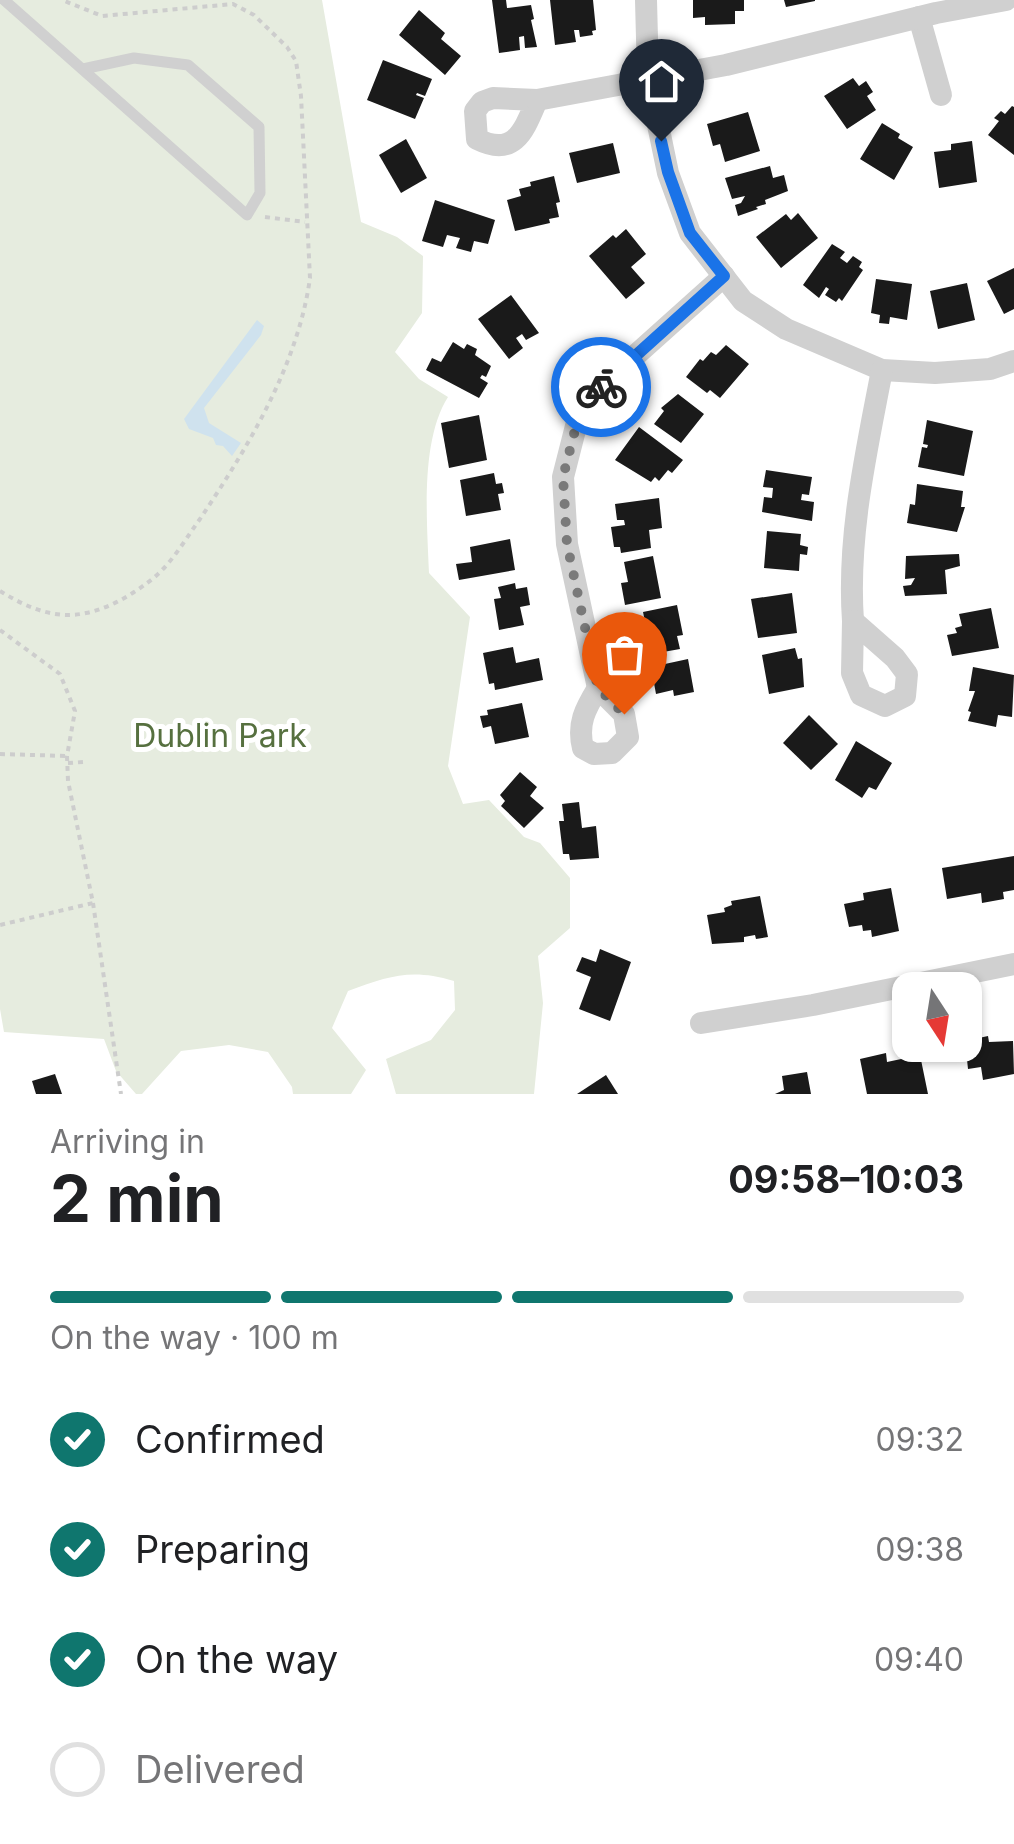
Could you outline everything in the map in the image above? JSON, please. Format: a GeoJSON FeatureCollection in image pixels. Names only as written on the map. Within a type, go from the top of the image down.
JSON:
{"type":"FeatureCollection","features":[{"type":"Feature","properties":{"kind":"street"},"geometry":{"type":"LineString","coordinates":[[646,0],[648,77],[668,172],[690,233],[743,301],[786,330],[882,370],[935,373],[990,368],[1014,360]]}},
{"type":"Feature","properties":{"kind":"street"},"geometry":{"type":"LineString","coordinates":[[537,100],[726,65],[919,17],[1006,0]]}},
{"type":"Feature","properties":{"kind":"street"},"geometry":{"type":"LineString","coordinates":[[919,17],[941,95]]}},
{"type":"Feature","properties":{"kind":"street"},"geometry":{"type":"LineString","coordinates":[[598,688],[567,544],[563,477],[576,426],[598,389],[724,276]]}},
{"type":"Feature","properties":{"kind":"street"},"geometry":{"type":"LineString","coordinates":[[854,621],[850,580],[854,527],[882,370]]}},
{"type":"Feature","properties":{"kind":"street"},"geometry":{"type":"LineString","coordinates":[[701,1023],[813,1005],[1014,964]]}},
{"type":"Feature","properties":{"kind":"lane"},"geometry":{"type":"LineString","coordinates":[[4,0],[83,70],[247,215],[260,193],[260,160],[259,127],[245,114],[188,65],[134,58],[83,70]]}},
{"type":"Feature","properties":{"kind":"path"},"geometry":{"type":"LineString","coordinates":[[0,591],[29,609],[57,614],[86,613],[116,602],[148,583],[173,558],[228,477],[276,387],[306,308],[310,278],[302,112],[296,62],[287,47],[254,15],[234,4],[199,4],[147,14],[102,16],[62,0]]}},
{"type":"Feature","properties":{"kind":"path"},"geometry":{"type":"LineString","coordinates":[[247,215],[306,222]]}},
{"type":"Feature","properties":{"kind":"path"},"geometry":{"type":"LineString","coordinates":[[0,630],[60,674],[75,711],[68,763],[121,1094]]}},
{"type":"Feature","properties":{"kind":"path"},"geometry":{"type":"LineString","coordinates":[[0,754],[68,756]]}},
{"type":"Feature","properties":{"kind":"path"},"geometry":{"type":"LineString","coordinates":[[68,763],[84,762]]}},
{"type":"Feature","properties":{"kind":"path"},"geometry":{"type":"LineString","coordinates":[[0,925],[93,903]]}},
{"type":"Feature","properties":{"kind":"green space","name":"Dublin Park"},"geometry":{"type":"Polygon","coordinates":[[[0,0],[322,0],[361,222],[397,237],[423,256],[422,313],[395,352],[419,379],[448,397],[439,415],[429,458],[429,573],[470,617],[448,766],[463,804],[489,800],[524,837],[540,843],[570,878],[570,928],[538,956],[543,1003],[534,1094],[396,1094],[386,1059],[431,1040],[455,1010],[454,981],[425,975],[388,978],[348,991],[332,1028],[366,1070],[351,1094],[293,1094],[268,1052],[229,1045],[181,1051],[142,1094],[136,1094],[116,1071],[104,1039],[4,1032],[0,1009],[0,0]]]}},
{"type":"Feature","properties":{"kind":"water"},"geometry":{"type":"Polygon","coordinates":[[[257,320],[264,326],[261,335],[204,408],[209,423],[241,443],[232,456],[223,446],[216,445],[213,438],[189,429],[184,419],[257,320]]]}},
{"type":"Feature","properties":{"kind":"building"},"geometry":{"type":"Polygon","coordinates":[[[492,0],[506,0],[507,8],[531,5],[537,47],[525,48],[524,36],[519,37],[520,50],[499,53],[492,0]]]}},
{"type":"Feature","properties":{"kind":"building"},"geometry":{"type":"Polygon","coordinates":[[[550,0],[593,0],[593,35],[580,37],[579,30],[574,30],[576,42],[555,45],[550,0]]]}},
{"type":"Feature","properties":{"kind":"building"},"geometry":{"type":"Polygon","coordinates":[[[693,0],[744,0],[744,11],[735,11],[735,24],[705,25],[705,17],[693,18],[693,0]]]}},
{"type":"Feature","properties":{"kind":"building"},"geometry":{"type":"Polygon","coordinates":[[[784,0],[815,0],[815,1],[786,7],[784,0]]]}},
{"type":"Feature","properties":{"kind":"building"},"geometry":{"type":"Polygon","coordinates":[[[419,10],[445,33],[441,39],[461,56],[445,75],[399,35],[419,10]]]}},
{"type":"Feature","properties":{"kind":"building"},"geometry":{"type":"Polygon","coordinates":[[[383,60],[432,79],[425,96],[416,95],[424,98],[415,119],[367,100],[383,60]]]}},
{"type":"Feature","properties":{"kind":"building"},"geometry":{"type":"Polygon","coordinates":[[[853,78],[859,86],[866,81],[873,92],[867,96],[876,110],[847,129],[824,96],[853,78]]]}},
{"type":"Feature","properties":{"kind":"building"},"geometry":{"type":"Polygon","coordinates":[[[1012,106],[1014,155],[988,135],[999,121],[994,118],[1012,106]]]}},
{"type":"Feature","properties":{"kind":"building"},"geometry":{"type":"Polygon","coordinates":[[[748,112],[760,151],[725,162],[720,144],[713,146],[707,124],[748,112]]]}},
{"type":"Feature","properties":{"kind":"building"},"geometry":{"type":"Polygon","coordinates":[[[882,123],[913,147],[894,180],[860,159],[882,123]]]}},
{"type":"Feature","properties":{"kind":"building"},"geometry":{"type":"Polygon","coordinates":[[[406,139],[427,178],[401,193],[379,155],[406,139]]]}},
{"type":"Feature","properties":{"kind":"building"},"geometry":{"type":"Polygon","coordinates":[[[972,141],[977,182],[939,188],[934,152],[972,141]]]}},
{"type":"Feature","properties":{"kind":"building"},"geometry":{"type":"Polygon","coordinates":[[[613,143],[620,173],[577,183],[569,153],[613,143]]]}},
{"type":"Feature","properties":{"kind":"building"},"geometry":{"type":"Polygon","coordinates":[[[770,166],[773,178],[784,175],[788,191],[738,216],[735,205],[745,196],[732,199],[725,178],[770,166]]]}},
{"type":"Feature","properties":{"kind":"building"},"geometry":{"type":"Polygon","coordinates":[[[554,176],[559,217],[515,231],[507,200],[521,196],[519,189],[531,186],[530,182],[554,176]]]}},
{"type":"Feature","properties":{"kind":"building"},"geometry":{"type":"Polygon","coordinates":[[[435,200],[495,220],[488,244],[474,241],[471,252],[456,248],[460,238],[447,235],[443,247],[422,241],[435,200]]]}},
{"type":"Feature","properties":{"kind":"building"},"geometry":{"type":"Polygon","coordinates":[[[798,213],[818,238],[781,268],[756,237],[786,214],[791,220],[798,213]]]}},
{"type":"Feature","properties":{"kind":"building"},"geometry":{"type":"Polygon","coordinates":[[[626,229],[646,254],[631,267],[645,283],[626,299],[589,256],[626,229]]]}},
{"type":"Feature","properties":{"kind":"building"},"geometry":{"type":"Polygon","coordinates":[[[832,244],[845,252],[840,258],[847,263],[853,256],[862,262],[859,267],[863,270],[842,301],[839,298],[836,302],[825,295],[829,289],[826,287],[819,298],[803,285],[832,244]]]}},
{"type":"Feature","properties":{"kind":"building"},"geometry":{"type":"Polygon","coordinates":[[[1014,268],[1014,309],[1004,314],[987,281],[1014,268]]]}},
{"type":"Feature","properties":{"kind":"building"},"geometry":{"type":"Polygon","coordinates":[[[876,279],[912,284],[907,320],[890,317],[889,324],[879,323],[880,315],[871,313],[876,279]]]}},
{"type":"Feature","properties":{"kind":"building"},"geometry":{"type":"Polygon","coordinates":[[[967,283],[975,320],[938,329],[930,291],[967,283]]]}},
{"type":"Feature","properties":{"kind":"building"},"geometry":{"type":"Polygon","coordinates":[[[511,295],[539,333],[526,340],[522,334],[516,338],[523,348],[509,359],[478,319],[511,295]]]}},
{"type":"Feature","properties":{"kind":"building"},"geometry":{"type":"Polygon","coordinates":[[[453,342],[464,349],[467,344],[477,349],[475,355],[491,366],[486,377],[480,378],[488,383],[479,398],[426,370],[432,358],[441,362],[453,342]]]}},
{"type":"Feature","properties":{"kind":"building"},"geometry":{"type":"Polygon","coordinates":[[[726,345],[749,364],[720,398],[686,377],[700,359],[703,361],[711,352],[716,355],[726,345]]]}},
{"type":"Feature","properties":{"kind":"building"},"geometry":{"type":"Polygon","coordinates":[[[678,394],[704,414],[681,443],[654,424],[664,411],[661,408],[678,394]]]}},
{"type":"Feature","properties":{"kind":"building"},"geometry":{"type":"Polygon","coordinates":[[[479,415],[487,460],[449,468],[441,423],[479,415]]]}},
{"type":"Feature","properties":{"kind":"building"},"geometry":{"type":"Polygon","coordinates":[[[927,420],[973,431],[964,476],[918,467],[922,447],[928,445],[923,444],[927,420]]]}},
{"type":"Feature","properties":{"kind":"building"},"geometry":{"type":"Polygon","coordinates":[[[639,427],[683,460],[659,481],[655,477],[651,482],[615,460],[639,427]]]}},
{"type":"Feature","properties":{"kind":"building"},"geometry":{"type":"Polygon","coordinates":[[[766,470],[812,477],[809,495],[802,494],[801,500],[814,502],[812,521],[762,512],[764,497],[772,498],[773,488],[763,487],[766,470]]]}},
{"type":"Feature","properties":{"kind":"building"},"geometry":{"type":"Polygon","coordinates":[[[494,473],[496,484],[502,483],[504,493],[498,494],[501,510],[466,516],[460,480],[494,473]]]}},
{"type":"Feature","properties":{"kind":"building"},"geometry":{"type":"Polygon","coordinates":[[[917,484],[963,491],[961,507],[965,507],[957,532],[907,523],[910,504],[915,505],[917,484]]]}},
{"type":"Feature","properties":{"kind":"building"},"geometry":{"type":"Polygon","coordinates":[[[659,498],[662,528],[649,530],[651,548],[621,553],[620,547],[614,547],[611,527],[625,525],[624,520],[617,520],[615,504],[659,498]]]}},
{"type":"Feature","properties":{"kind":"building"},"geometry":{"type":"Polygon","coordinates":[[[767,531],[801,534],[800,545],[808,547],[807,555],[800,554],[799,571],[764,568],[767,531]]]}},
{"type":"Feature","properties":{"kind":"building"},"geometry":{"type":"Polygon","coordinates":[[[510,539],[515,570],[459,580],[456,564],[472,562],[470,547],[510,539]]]}},
{"type":"Feature","properties":{"kind":"building"},"geometry":{"type":"Polygon","coordinates":[[[959,554],[960,566],[945,570],[947,594],[905,596],[903,586],[911,585],[915,578],[905,579],[906,556],[959,554]]]}},
{"type":"Feature","properties":{"kind":"building"},"geometry":{"type":"Polygon","coordinates":[[[653,556],[661,598],[625,605],[621,583],[628,582],[624,562],[653,556]]]}},
{"type":"Feature","properties":{"kind":"building"},"geometry":{"type":"Polygon","coordinates":[[[515,583],[516,589],[527,587],[530,605],[520,607],[524,625],[499,630],[494,599],[501,598],[498,587],[515,583]]]}},
{"type":"Feature","properties":{"kind":"building"},"geometry":{"type":"Polygon","coordinates":[[[792,593],[797,633],[758,638],[751,599],[792,593]]]}},
{"type":"Feature","properties":{"kind":"building"},"geometry":{"type":"Polygon","coordinates":[[[677,605],[683,635],[677,636],[680,649],[635,657],[630,635],[647,631],[643,612],[677,605]]]}},
{"type":"Feature","properties":{"kind":"building"},"geometry":{"type":"Polygon","coordinates":[[[991,608],[999,648],[952,656],[947,635],[957,633],[955,628],[962,626],[959,614],[991,608]]]}},
{"type":"Feature","properties":{"kind":"building"},"geometry":{"type":"Polygon","coordinates":[[[513,647],[516,663],[539,658],[543,680],[495,690],[494,683],[489,684],[483,653],[513,647]]]}},
{"type":"Feature","properties":{"kind":"building"},"geometry":{"type":"Polygon","coordinates":[[[795,648],[798,659],[802,658],[804,687],[769,694],[762,655],[795,648]]]}},
{"type":"Feature","properties":{"kind":"building"},"geometry":{"type":"Polygon","coordinates":[[[688,659],[694,692],[674,696],[673,690],[656,694],[651,667],[688,659]]]}},
{"type":"Feature","properties":{"kind":"building"},"geometry":{"type":"Polygon","coordinates":[[[973,667],[1014,675],[1012,717],[998,715],[996,727],[968,721],[975,691],[969,691],[973,667]]]}},
{"type":"Feature","properties":{"kind":"building"},"geometry":{"type":"Polygon","coordinates":[[[522,703],[529,737],[495,744],[491,726],[483,728],[480,716],[488,715],[487,710],[522,703]]]}},
{"type":"Feature","properties":{"kind":"building"},"geometry":{"type":"Polygon","coordinates":[[[809,715],[838,744],[811,770],[783,743],[809,715]]]}},
{"type":"Feature","properties":{"kind":"building"},"geometry":{"type":"Polygon","coordinates":[[[856,741],[892,763],[876,790],[869,787],[862,798],[835,780],[856,741]]]}},
{"type":"Feature","properties":{"kind":"building"},"geometry":{"type":"Polygon","coordinates":[[[520,772],[537,787],[530,796],[544,808],[524,828],[501,806],[505,801],[500,795],[520,772]]]}},
{"type":"Feature","properties":{"kind":"building"},"geometry":{"type":"Polygon","coordinates":[[[579,802],[582,828],[596,826],[599,858],[570,860],[569,854],[563,854],[559,821],[564,821],[562,804],[579,802]]]}},
{"type":"Feature","properties":{"kind":"building"},"geometry":{"type":"Polygon","coordinates":[[[1014,856],[1014,890],[1003,892],[1004,899],[982,903],[981,893],[947,899],[942,868],[1014,856]]]}},
{"type":"Feature","properties":{"kind":"building"},"geometry":{"type":"Polygon","coordinates":[[[891,888],[899,931],[872,937],[871,930],[863,931],[862,925],[849,927],[844,904],[864,900],[863,893],[891,888]]]}},
{"type":"Feature","properties":{"kind":"building"},"geometry":{"type":"Polygon","coordinates":[[[760,896],[768,937],[756,939],[755,935],[744,937],[744,942],[712,944],[707,915],[725,912],[731,901],[760,896]]]}},
{"type":"Feature","properties":{"kind":"building"},"geometry":{"type":"Polygon","coordinates":[[[600,949],[631,962],[610,1021],[579,1009],[591,977],[576,971],[582,957],[596,962],[600,949]]]}},
{"type":"Feature","properties":{"kind":"building"},"geometry":{"type":"Polygon","coordinates":[[[988,1036],[989,1042],[1013,1041],[1014,1074],[983,1080],[981,1067],[968,1069],[967,1062],[982,1062],[982,1037],[988,1036]]]}},
{"type":"Feature","properties":{"kind":"building"},"geometry":{"type":"Polygon","coordinates":[[[886,1053],[887,1062],[921,1062],[928,1094],[867,1094],[860,1059],[886,1053]]]}},
{"type":"Feature","properties":{"kind":"building"},"geometry":{"type":"Polygon","coordinates":[[[807,1072],[811,1094],[775,1094],[784,1090],[782,1076],[807,1072]]]}},
{"type":"Feature","properties":{"kind":"building"},"geometry":{"type":"Polygon","coordinates":[[[55,1074],[62,1094],[36,1094],[32,1081],[55,1074]]]}},
{"type":"Feature","properties":{"kind":"building"},"geometry":{"type":"Polygon","coordinates":[[[606,1075],[618,1094],[577,1094],[606,1075]]]}},
{"type":"Feature","properties":{"kind":"way so far"},"geometry":{"type":"LineString","coordinates":[[601,387],[576,426],[563,477],[567,544],[598,688],[624,714]]}},
{"type":"Feature","properties":{"kind":"route"},"geometry":{"type":"LineString","coordinates":[[601,387],[724,276],[690,233],[661,141]]}}]}
